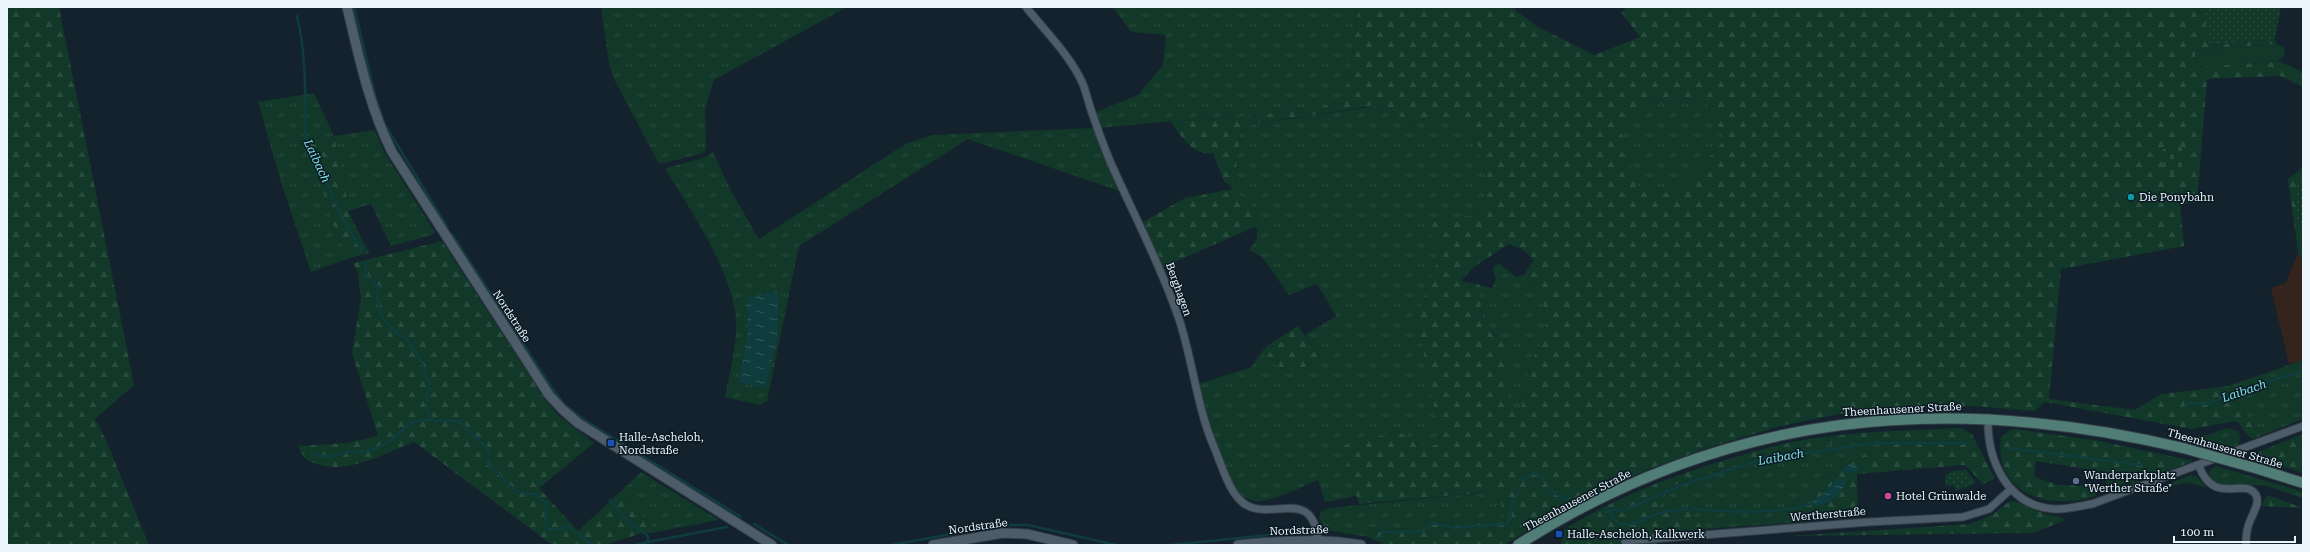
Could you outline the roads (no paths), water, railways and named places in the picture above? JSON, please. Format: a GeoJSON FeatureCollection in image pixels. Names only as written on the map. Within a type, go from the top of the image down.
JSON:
{"type":"FeatureCollection","features":[{"type":"Feature","properties":{"kind":"main road","name":"Theenhausener Straße"},"geometry":{"type":"LineString","coordinates":[[1518,545],[1612,493],[1648,477],[1713,453],[1782,434],[1877,421],[1988,418],[2067,425],[2183,448],[2303,483]]}},
{"type":"Feature","properties":{"kind":"street","name":"Nordstraße"},"geometry":{"type":"LineString","coordinates":[[347,7],[370,100],[392,152],[549,395],[578,423],[772,545]]}},
{"type":"Feature","properties":{"kind":"street","name":"Berghagen"},"geometry":{"type":"LineString","coordinates":[[1026,7],[1064,54],[1083,83],[1112,164],[1160,268],[1180,323],[1208,433],[1238,499],[1252,508],[1261,509],[1289,507],[1308,513],[1314,522],[1318,541]]}},
{"type":"Feature","properties":{"kind":"street"},"geometry":{"type":"LineString","coordinates":[[1988,418],[1992,457],[1996,468],[2011,490],[2022,498],[2037,505],[2052,509],[2071,508],[2092,504],[2303,426]]}},
{"type":"Feature","properties":{"kind":"street"},"geometry":{"type":"LineString","coordinates":[[2198,466],[2204,478],[2212,486],[2225,489],[2249,489],[2255,494],[2257,501],[2248,526],[2246,545]]}},
{"type":"Feature","properties":{"kind":"street","name":"Wertherstraße"},"geometry":{"type":"LineString","coordinates":[[1625,541],[1636,543],[1869,522],[1963,517],[1989,509],[2011,490]]}},
{"type":"Feature","properties":{"kind":"street","name":"Nordstraße"},"geometry":{"type":"LineString","coordinates":[[933,545],[1003,533],[1027,534],[1073,545]]}},
{"type":"Feature","properties":{"kind":"street","name":"Nordstraße"},"geometry":{"type":"LineString","coordinates":[[1238,545],[1318,541],[1342,542],[1361,545]]}},
{"type":"Feature","properties":{"kind":"water"},"geometry":{"type":"Polygon","coordinates":[[[778,291],[778,336],[765,388],[738,382],[748,331],[747,298],[778,291]]]}},
{"type":"Feature","properties":{"kind":"water"},"geometry":{"type":"Polygon","coordinates":[[[1850,464],[1857,466],[1860,470],[1849,474],[1842,470],[1850,464]]]}},
{"type":"Feature","properties":{"kind":"water"},"geometry":{"type":"Polygon","coordinates":[[[1838,477],[1846,481],[1846,484],[1834,498],[1820,505],[1807,505],[1827,491],[1838,477]]]}},
{"type":"Feature","properties":{"kind":"waterway"},"geometry":{"type":"LineString","coordinates":[[354,7],[376,99],[385,125],[448,228]]}},
{"type":"Feature","properties":{"kind":"waterway","name":"Laibach"},"geometry":{"type":"LineString","coordinates":[[297,16],[304,63],[305,141],[307,146],[314,151],[342,218],[362,251]]}},
{"type":"Feature","properties":{"kind":"waterway"},"geometry":{"type":"LineString","coordinates":[[452,234],[554,391],[565,405],[583,419],[741,517]]}},
{"type":"Feature","properties":{"kind":"waterway","name":"Laibach"},"geometry":{"type":"LineString","coordinates":[[364,263],[368,278],[379,287],[377,294],[381,316],[391,328],[409,342],[421,361],[430,387],[426,399],[427,412],[435,421],[459,421],[489,450],[488,464],[509,485],[519,491],[536,494],[546,503],[545,520],[549,530],[570,527],[592,545]]}},
{"type":"Feature","properties":{"kind":"waterway","name":"Laibach"},"geometry":{"type":"LineString","coordinates":[[2185,406],[2190,403],[2208,404],[2238,391],[2303,371]]}},
{"type":"Feature","properties":{"kind":"waterway","name":"Laibach"},"geometry":{"type":"LineString","coordinates":[[311,453],[327,457],[349,452],[369,451],[388,443],[410,424],[421,420],[434,420]]}},
{"type":"Feature","properties":{"kind":"waterway","name":"Laibach"},"geometry":{"type":"LineString","coordinates":[[1605,512],[1617,509],[1622,511],[1682,485],[1764,459],[1875,443],[1967,443]]}},
{"type":"Feature","properties":{"kind":"waterway","name":"Laibach"},"geometry":{"type":"LineString","coordinates":[[2008,448],[2141,465]]}},
{"type":"Feature","properties":{"kind":"waterway","name":"Laibach"},"geometry":{"type":"LineString","coordinates":[[1523,480],[1533,473],[1542,476],[1543,483]]}},
{"type":"Feature","properties":{"kind":"waterway","name":"Laibach"},"geometry":{"type":"LineString","coordinates":[[1549,489],[1559,496],[1570,499]]}},
{"type":"Feature","properties":{"kind":"waterway","name":"Laibach"},"geometry":{"type":"LineString","coordinates":[[1381,536],[1384,532],[1415,532],[1424,530],[1434,523],[1453,528],[1507,524],[1510,519],[1512,503],[1518,493]]}},
{"type":"Feature","properties":{"kind":"waterway","name":"Laibach"},"geometry":{"type":"LineString","coordinates":[[610,500],[629,522],[648,536],[648,542],[636,545]]}},
{"type":"Feature","properties":{"kind":"waterway"},"geometry":{"type":"LineString","coordinates":[[1693,509],[1752,512],[1784,510],[1809,504]]}},
{"type":"Feature","properties":{"kind":"waterway"},"geometry":{"type":"LineString","coordinates":[[1611,512],[1615,519],[1626,525],[1659,513],[1687,509]]}},
{"type":"Feature","properties":{"kind":"waterway"},"geometry":{"type":"LineString","coordinates":[[754,524],[788,545]]}},
{"type":"Feature","properties":{"kind":"waterway"},"geometry":{"type":"LineString","coordinates":[[891,545],[1001,525],[1028,525],[1116,545]]}},
{"type":"Feature","properties":{"kind":"waterway"},"geometry":{"type":"LineString","coordinates":[[648,542],[727,527]]}},
{"type":"Feature","properties":{"kind":"waterway"},"geometry":{"type":"LineString","coordinates":[[1170,545],[1298,532]]}},
{"type":"Feature","properties":{"kind":"place","name":"Die Ponybahn"},"geometry":{"type":"Point","coordinates":[2131,197]}},
{"type":"Feature","properties":{"kind":"place","name":"Halle-Ascheloh, Nordstraße"},"geometry":{"type":"Point","coordinates":[611,443]}},
{"type":"Feature","properties":{"kind":"place","name":"Wanderparkplatz \"Werther Straße\""},"geometry":{"type":"Point","coordinates":[2076,481]}},
{"type":"Feature","properties":{"kind":"place","name":"Hotel Grünwalde"},"geometry":{"type":"Point","coordinates":[1888,496]}},
{"type":"Feature","properties":{"kind":"place","name":"Halle-Ascheloh, Kalkwerk"},"geometry":{"type":"Point","coordinates":[1559,534]}}]}
